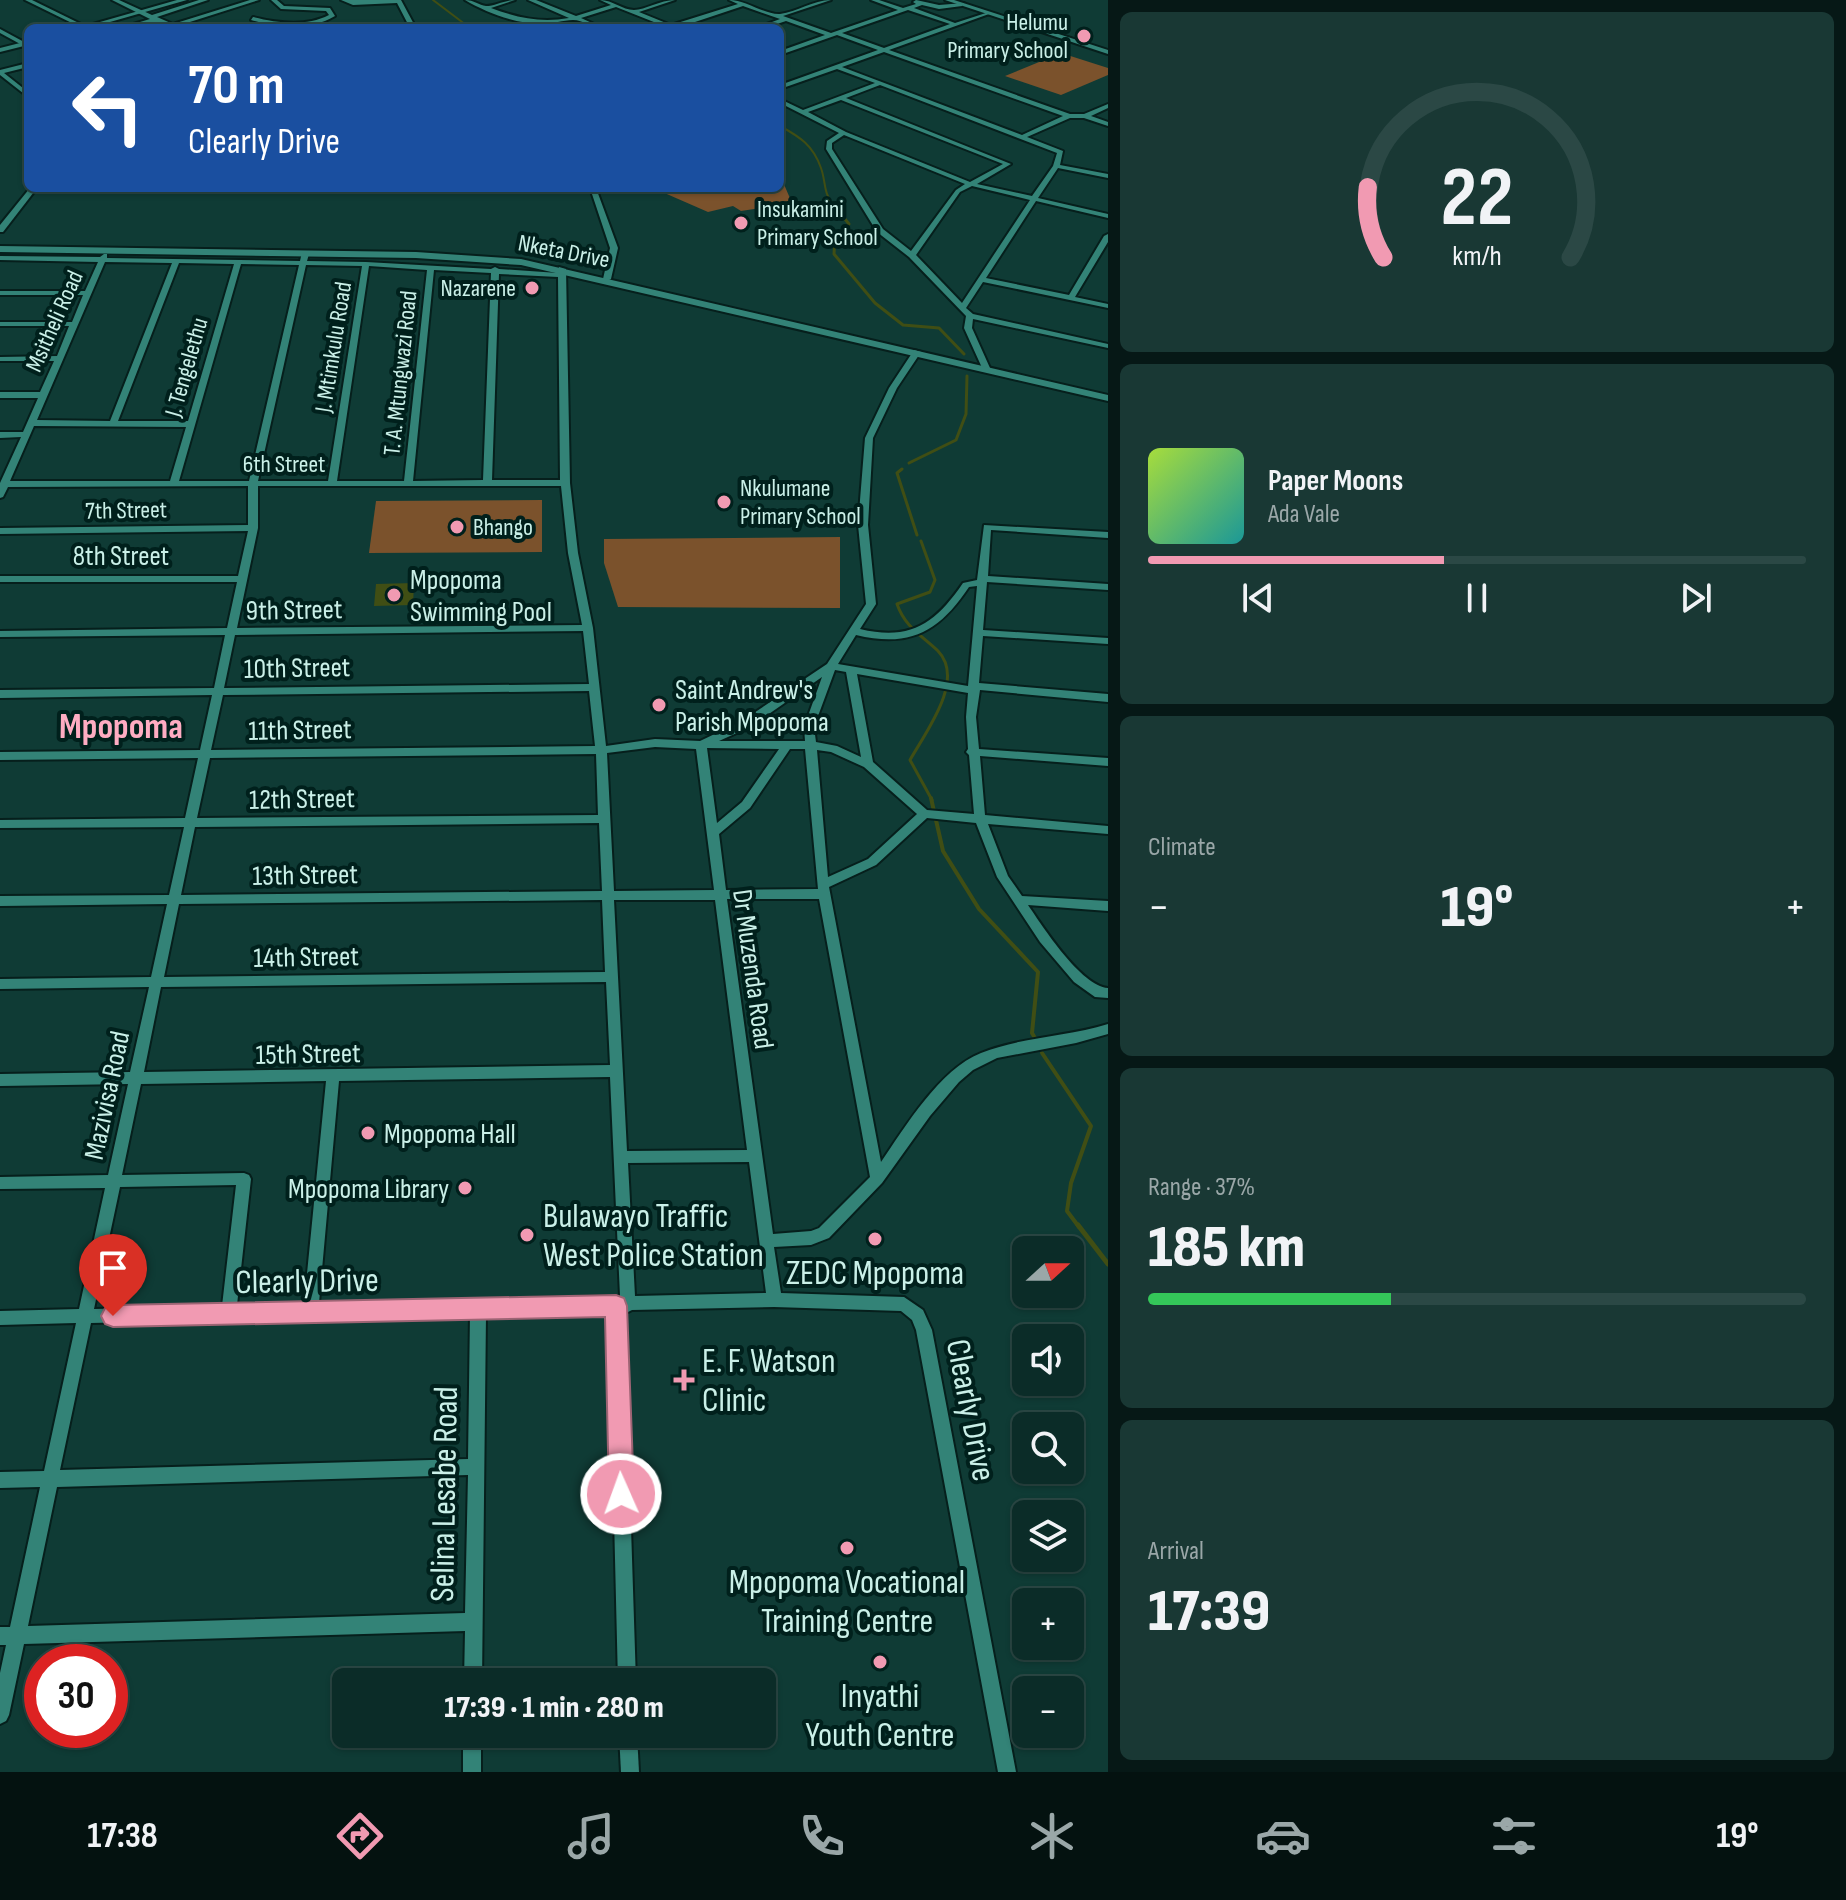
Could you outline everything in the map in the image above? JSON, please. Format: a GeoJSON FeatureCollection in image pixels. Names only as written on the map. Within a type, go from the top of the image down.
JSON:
{"type":"FeatureCollection","features":[{"type":"Feature","properties":{"kind":"street"},"geometry":{"type":"LineString","coordinates":[[28,0],[75,24]]}},
{"type":"Feature","properties":{"kind":"street"},"geometry":{"type":"LineString","coordinates":[[115,0],[168,24]]}},
{"type":"Feature","properties":{"kind":"street"},"geometry":{"type":"LineString","coordinates":[[97,24],[184,0]]}},
{"type":"Feature","properties":{"kind":"street"},"geometry":{"type":"LineString","coordinates":[[138,24],[205,0]]}},
{"type":"Feature","properties":{"kind":"street"},"geometry":{"type":"LineString","coordinates":[[185,24],[256,0]]}},
{"type":"Feature","properties":{"kind":"street"},"geometry":{"type":"LineString","coordinates":[[274,0],[282,8],[328,9],[332,16],[313,24]]}},
{"type":"Feature","properties":{"kind":"street"},"geometry":{"type":"LineString","coordinates":[[310,0],[310,8]]}},
{"type":"Feature","properties":{"kind":"street"},"geometry":{"type":"LineString","coordinates":[[344,0],[353,3],[399,1],[411,24]]}},
{"type":"Feature","properties":{"kind":"street"},"geometry":{"type":"LineString","coordinates":[[468,0],[520,23],[577,19],[616,5]]}},
{"type":"Feature","properties":{"kind":"street"},"geometry":{"type":"LineString","coordinates":[[485,8],[512,0]]}},
{"type":"Feature","properties":{"kind":"street"},"geometry":{"type":"LineString","coordinates":[[531,0],[590,24]]}},
{"type":"Feature","properties":{"kind":"street"},"geometry":{"type":"LineString","coordinates":[[603,0],[664,24]]}},
{"type":"Feature","properties":{"kind":"street"},"geometry":{"type":"LineString","coordinates":[[633,12],[672,0]]}},
{"type":"Feature","properties":{"kind":"street"},"geometry":{"type":"LineString","coordinates":[[732,0],[884,49],[1069,116],[1085,116],[1108,124]]}},
{"type":"Feature","properties":{"kind":"street"},"geometry":{"type":"LineString","coordinates":[[796,0],[811,6]]}},
{"type":"Feature","properties":{"kind":"street"},"geometry":{"type":"LineString","coordinates":[[778,16],[828,0]]}},
{"type":"Feature","properties":{"kind":"street"},"geometry":{"type":"LineString","coordinates":[[874,0],[954,24]]}},
{"type":"Feature","properties":{"kind":"street"},"geometry":{"type":"LineString","coordinates":[[913,0],[939,7],[962,4]]}},
{"type":"Feature","properties":{"kind":"street"},"geometry":{"type":"LineString","coordinates":[[948,0],[1108,52]]}},
{"type":"Feature","properties":{"kind":"street"},"geometry":{"type":"LineString","coordinates":[[196,3],[220,12]]}},
{"type":"Feature","properties":{"kind":"street"},"geometry":{"type":"LineString","coordinates":[[681,24],[744,4]]}},
{"type":"Feature","properties":{"kind":"street"},"geometry":{"type":"LineString","coordinates":[[784,52],[920,4]]}},
{"type":"Feature","properties":{"kind":"street"},"geometry":{"type":"LineString","coordinates":[[295,9],[295,22]]}},
{"type":"Feature","properties":{"kind":"street"},"geometry":{"type":"LineString","coordinates":[[784,85],[987,13]]}},
{"type":"Feature","properties":{"kind":"street"},"geometry":{"type":"LineString","coordinates":[[253,19],[267,23],[306,24]]}},
{"type":"Feature","properties":{"kind":"street"},"geometry":{"type":"LineString","coordinates":[[771,24],[786,19]]}},
{"type":"Feature","properties":{"kind":"street"},"geometry":{"type":"LineString","coordinates":[[0,31],[24,43]]}},
{"type":"Feature","properties":{"kind":"street"},"geometry":{"type":"LineString","coordinates":[[0,50],[24,44]]}},
{"type":"Feature","properties":{"kind":"street"},"geometry":{"type":"LineString","coordinates":[[0,72],[24,66]]}},
{"type":"Feature","properties":{"kind":"street"},"geometry":{"type":"LineString","coordinates":[[835,66],[1061,152],[1056,166],[963,307]]}},
{"type":"Feature","properties":{"kind":"street"},"geometry":{"type":"LineString","coordinates":[[0,72],[24,92]]}},
{"type":"Feature","properties":{"kind":"street"},"geometry":{"type":"LineString","coordinates":[[15,85],[24,83]]}},
{"type":"Feature","properties":{"kind":"street"},"geometry":{"type":"LineString","coordinates":[[803,112],[881,83]]}},
{"type":"Feature","properties":{"kind":"street"},"geometry":{"type":"LineString","coordinates":[[841,98],[1008,164],[958,191],[912,255]]}},
{"type":"Feature","properties":{"kind":"street"},"geometry":{"type":"LineString","coordinates":[[784,103],[844,133],[970,184],[1108,216]]}},
{"type":"Feature","properties":{"kind":"street"},"geometry":{"type":"LineString","coordinates":[[1085,116],[1108,106]]}},
{"type":"Feature","properties":{"kind":"street"},"geometry":{"type":"LineString","coordinates":[[1024,136],[1069,116]]}},
{"type":"Feature","properties":{"kind":"street"},"geometry":{"type":"LineString","coordinates":[[844,133],[829,142],[829,149],[880,230],[912,255],[970,316],[1108,346]]}},
{"type":"Feature","properties":{"kind":"street"},"geometry":{"type":"LineString","coordinates":[[1056,166],[1108,176]]}},
{"type":"Feature","properties":{"kind":"street"},"geometry":{"type":"LineString","coordinates":[[0,230],[31,192]]}},
{"type":"Feature","properties":{"kind":"street"},"geometry":{"type":"LineString","coordinates":[[594,192],[614,248],[607,279]]}},
{"type":"Feature","properties":{"kind":"street"},"geometry":{"type":"LineString","coordinates":[[1071,298],[1108,236]]}},
{"type":"Feature","properties":{"kind":"street","name":"Nketa Drive"},"geometry":{"type":"LineString","coordinates":[[0,249],[304,258],[469,258],[607,279],[1108,398]]}},
{"type":"Feature","properties":{"kind":"street","name":"Msitheli Road"},"geometry":{"type":"LineString","coordinates":[[0,495],[4,478],[32,423],[107,251]]}},
{"type":"Feature","properties":{"kind":"street"},"geometry":{"type":"LineString","coordinates":[[0,258],[238,262],[304,258],[366,264],[562,272],[565,483],[573,553],[588,628],[601,750],[610,895],[622,1157],[627,1668]]}},
{"type":"Feature","properties":{"kind":"street","name":"Mazivisa Road"},"geometry":{"type":"LineString","coordinates":[[0,1715],[9,1636],[51,1479],[253,528],[253,484],[304,258]]}},
{"type":"Feature","properties":{"kind":"street"},"geometry":{"type":"LineString","coordinates":[[113,424],[176,261]]}},
{"type":"Feature","properties":{"kind":"street","name":"J. Tengelethu"},"geometry":{"type":"LineString","coordinates":[[174,484],[238,262]]}},
{"type":"Feature","properties":{"kind":"street","name":"J. Mtimkulu Road"},"geometry":{"type":"LineString","coordinates":[[332,483],[366,264]]}},
{"type":"Feature","properties":{"kind":"street","name":"T. A. Mtungwazi Road"},"geometry":{"type":"LineString","coordinates":[[408,483],[431,267]]}},
{"type":"Feature","properties":{"kind":"street"},"geometry":{"type":"LineString","coordinates":[[487,483],[495,269]]}},
{"type":"Feature","properties":{"kind":"street"},"geometry":{"type":"LineString","coordinates":[[980,279],[1108,306]]}},
{"type":"Feature","properties":{"kind":"street"},"geometry":{"type":"LineString","coordinates":[[0,293],[88,293]]}},
{"type":"Feature","properties":{"kind":"street"},"geometry":{"type":"LineString","coordinates":[[970,316],[968,328],[986,368]]}},
{"type":"Feature","properties":{"kind":"street"},"geometry":{"type":"LineString","coordinates":[[0,324],[75,324]]}},
{"type":"Feature","properties":{"kind":"street"},"geometry":{"type":"LineString","coordinates":[[877,1179],[823,890],[809,727],[831,666],[871,604],[863,525],[869,438],[893,388],[917,352]]}},
{"type":"Feature","properties":{"kind":"street"},"geometry":{"type":"LineString","coordinates":[[0,359],[59,358]]}},
{"type":"Feature","properties":{"kind":"street"},"geometry":{"type":"LineString","coordinates":[[0,395],[43,395]]}},
{"type":"Feature","properties":{"kind":"street"},"geometry":{"type":"LineString","coordinates":[[32,423],[190,424]]}},
{"type":"Feature","properties":{"kind":"street"},"geometry":{"type":"LineString","coordinates":[[0,435],[27,434]]}},
{"type":"Feature","properties":{"kind":"street","name":"6th Street"},"geometry":{"type":"LineString","coordinates":[[4,478],[174,484],[565,483]]}},
{"type":"Feature","properties":{"kind":"street"},"geometry":{"type":"LineString","coordinates":[[1108,535],[987,527],[981,580],[972,752],[980,819],[993,857],[1064,964],[1100,993],[1108,993]]}},
{"type":"Feature","properties":{"kind":"street","name":"7th Street"},"geometry":{"type":"LineString","coordinates":[[0,531],[253,528]]}},
{"type":"Feature","properties":{"kind":"street","name":"8th Street"},"geometry":{"type":"LineString","coordinates":[[0,579],[242,579]]}},
{"type":"Feature","properties":{"kind":"street"},"geometry":{"type":"LineString","coordinates":[[853,631],[882,639],[914,633],[942,618],[966,585],[981,580],[1108,587]]}},
{"type":"Feature","properties":{"kind":"street","name":"9th Street"},"geometry":{"type":"LineString","coordinates":[[0,634],[588,628]]}},
{"type":"Feature","properties":{"kind":"street"},"geometry":{"type":"LineString","coordinates":[[979,633],[1108,641]]}},
{"type":"Feature","properties":{"kind":"street"},"geometry":{"type":"LineString","coordinates":[[701,745],[746,724],[831,666],[975,689],[1108,698]]}},
{"type":"Feature","properties":{"kind":"street"},"geometry":{"type":"LineString","coordinates":[[851,671],[868,764]]}},
{"type":"Feature","properties":{"kind":"street","name":"10th Street"},"geometry":{"type":"LineString","coordinates":[[0,694],[594,687]]}},
{"type":"Feature","properties":{"kind":"street"},"geometry":{"type":"LineString","coordinates":[[601,750],[655,743],[810,745],[833,749],[868,764],[924,814],[1108,830]]}},
{"type":"Feature","properties":{"kind":"street","name":"Dr Muzenda Road"},"geometry":{"type":"LineString","coordinates":[[701,745],[774,1300]]}},
{"type":"Feature","properties":{"kind":"street"},"geometry":{"type":"LineString","coordinates":[[712,833],[746,805],[787,745]]}},
{"type":"Feature","properties":{"kind":"street","name":"11th Street"},"geometry":{"type":"LineString","coordinates":[[0,756],[601,750]]}},
{"type":"Feature","properties":{"kind":"street"},"geometry":{"type":"LineString","coordinates":[[972,752],[1108,762]]}},
{"type":"Feature","properties":{"kind":"street"},"geometry":{"type":"LineString","coordinates":[[823,890],[872,862],[924,814]]}},
{"type":"Feature","properties":{"kind":"street","name":"12th Street"},"geometry":{"type":"LineString","coordinates":[[0,824],[604,819]]}},
{"type":"Feature","properties":{"kind":"street","name":"13th Street"},"geometry":{"type":"LineString","coordinates":[[0,901],[720,895],[823,890]]}},
{"type":"Feature","properties":{"kind":"street"},"geometry":{"type":"LineString","coordinates":[[1020,900],[1108,906]]}},
{"type":"Feature","properties":{"kind":"street","name":"14th Street"},"geometry":{"type":"LineString","coordinates":[[0,984],[613,977]]}},
{"type":"Feature","properties":{"kind":"street"},"geometry":{"type":"LineString","coordinates":[[766,1241],[811,1238],[824,1233],[877,1179],[913,1129],[970,1065],[995,1053],[1108,1029]]}},
{"type":"Feature","properties":{"kind":"street","name":"15th Street"},"geometry":{"type":"LineString","coordinates":[[0,1080],[617,1071]]}},
{"type":"Feature","properties":{"kind":"street"},"geometry":{"type":"LineString","coordinates":[[311,1313],[333,1077]]}},
{"type":"Feature","properties":{"kind":"street"},"geometry":{"type":"LineString","coordinates":[[622,1157],[756,1156]]}},
{"type":"Feature","properties":{"kind":"street"},"geometry":{"type":"LineString","coordinates":[[0,1183],[244,1179],[229,1313]]}},
{"type":"Feature","properties":{"kind":"street","name":"Clearly Drive"},"geometry":{"type":"LineString","coordinates":[[0,1318],[774,1300],[904,1304],[918,1315],[924,1330],[1007,1772]]}},
{"type":"Feature","properties":{"kind":"street","name":"Selina Lesabe Road"},"geometry":{"type":"LineString","coordinates":[[473,1668],[478,1308]]}},
{"type":"Feature","properties":{"kind":"street"},"geometry":{"type":"LineString","coordinates":[[0,1480],[476,1467]]}},
{"type":"Feature","properties":{"kind":"street"},"geometry":{"type":"LineString","coordinates":[[9,1636],[473,1622]]}},
{"type":"Feature","properties":{"kind":"street"},"geometry":{"type":"LineString","coordinates":[[472,1748],[472,1772]]}},
{"type":"Feature","properties":{"kind":"street"},"geometry":{"type":"LineString","coordinates":[[629,1748],[630,1772]]}},
{"type":"Feature","properties":{"kind":"shaded area"},"geometry":{"type":"Polygon","coordinates":[[[1061,53],[1108,68],[1108,75],[1061,95],[1005,76],[1061,53]]]}},
{"type":"Feature","properties":{"kind":"shaded area"},"geometry":{"type":"Polygon","coordinates":[[[784,184],[792,203],[741,211],[733,206],[708,212],[662,192],[784,192],[784,184]]]}},
{"type":"Feature","properties":{"kind":"shaded area","name":"Bhango"},"geometry":{"type":"Polygon","coordinates":[[[542,500],[542,552],[369,553],[376,501],[542,500]]]}},
{"type":"Feature","properties":{"kind":"shaded area"},"geometry":{"type":"Polygon","coordinates":[[[840,537],[840,608],[618,607],[604,563],[604,539],[840,537]]]}},
{"type":"Feature","properties":{"kind":"shaded area","name":"Mpopoma Swimming Pool"},"geometry":{"type":"Polygon","coordinates":[[[414,583],[413,605],[374,606],[376,584],[414,583]]]}},
{"type":"Feature","properties":{"kind":"waterway"},"geometry":{"type":"LineString","coordinates":[[433,0],[465,24]]}},
{"type":"Feature","properties":{"kind":"waterway"},"geometry":{"type":"LineString","coordinates":[[784,128],[800,138],[814,153],[833,205]]}},
{"type":"Feature","properties":{"kind":"waterway"},"geometry":{"type":"LineString","coordinates":[[832,203],[849,224],[835,237],[834,254],[875,303],[903,325],[939,328],[964,354]]}},
{"type":"Feature","properties":{"kind":"waterway"},"geometry":{"type":"LineString","coordinates":[[909,463],[956,440],[966,414],[967,376]]}},
{"type":"Feature","properties":{"kind":"waterway"},"geometry":{"type":"LineString","coordinates":[[902,469],[897,473],[917,535]]}},
{"type":"Feature","properties":{"kind":"waterway"},"geometry":{"type":"LineString","coordinates":[[921,541],[935,580],[930,592],[897,604],[909,625],[938,651],[948,676],[940,706],[910,760],[931,798]]}},
{"type":"Feature","properties":{"kind":"waterway"},"geometry":{"type":"LineString","coordinates":[[931,798],[943,851],[979,909],[1038,972],[1032,1033],[1035,1038]]}},
{"type":"Feature","properties":{"kind":"waterway"},"geometry":{"type":"LineString","coordinates":[[1042,1053],[1091,1126],[1071,1183],[1067,1211],[1079,1227]]}},
{"type":"Feature","properties":{"kind":"waterway"},"geometry":{"type":"LineString","coordinates":[[1078,1225],[1108,1264]]}},
{"type":"Feature","properties":{"kind":"place","name":"Helumu Primary School"},"geometry":{"type":"Point","coordinates":[1084,36]}},
{"type":"Feature","properties":{"kind":"place","name":"Insukamini Primary School"},"geometry":{"type":"Point","coordinates":[741,223]}},
{"type":"Feature","properties":{"kind":"place","name":"Nazarene"},"geometry":{"type":"Point","coordinates":[532,288]}},
{"type":"Feature","properties":{"kind":"place","name":"Nkulumane Primary School"},"geometry":{"type":"Point","coordinates":[724,502]}},
{"type":"Feature","properties":{"kind":"place","name":"Bhango"},"geometry":{"type":"Point","coordinates":[457,527]}},
{"type":"Feature","properties":{"kind":"place","name":"Mpopoma Swimming Pool"},"geometry":{"type":"Point","coordinates":[394,595]}},
{"type":"Feature","properties":{"kind":"place","name":"Saint Andrew's Parish Mpopoma"},"geometry":{"type":"Point","coordinates":[659,705]}},
{"type":"Feature","properties":{"kind":"place","name":"Mpopoma Hall"},"geometry":{"type":"Point","coordinates":[368,1133]}},
{"type":"Feature","properties":{"kind":"place","name":"Mpopoma Library"},"geometry":{"type":"Point","coordinates":[465,1188]}},
{"type":"Feature","properties":{"kind":"place","name":"Bulawayo Traffic West Police Station"},"geometry":{"type":"Point","coordinates":[527,1235]}},
{"type":"Feature","properties":{"kind":"place","name":"ZEDC Mpopoma"},"geometry":{"type":"Point","coordinates":[875,1239]}},
{"type":"Feature","properties":{"kind":"place","name":"E. F. Watson Clinic"},"geometry":{"type":"Point","coordinates":[684,1380]}},
{"type":"Feature","properties":{"kind":"place","name":"Mpopoma Vocational Training Centre"},"geometry":{"type":"Point","coordinates":[847,1548]}},
{"type":"Feature","properties":{"kind":"place","name":"Inyathi Youth Centre"},"geometry":{"type":"Point","coordinates":[880,1662]}},
{"type":"Feature","properties":{"kind":"district","name":"Mpopoma"},"geometry":{"type":"Point","coordinates":[121,725]}},
{"type":"Feature","properties":{"kind":"route"},"geometry":{"type":"LineString","coordinates":[[113,1316],[616,1306],[621,1494]]}}]}
